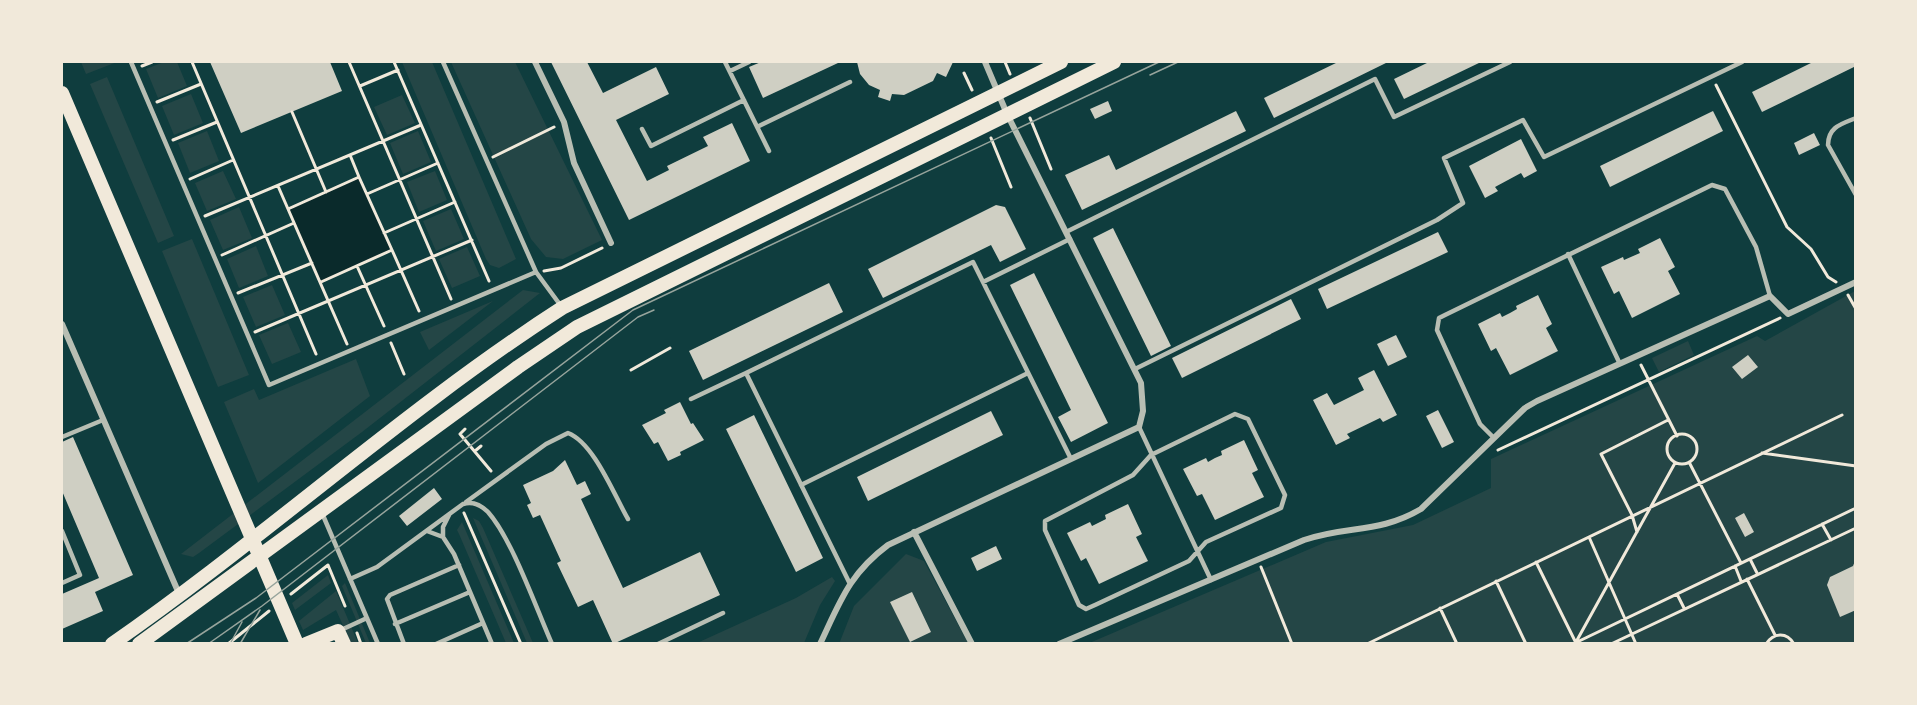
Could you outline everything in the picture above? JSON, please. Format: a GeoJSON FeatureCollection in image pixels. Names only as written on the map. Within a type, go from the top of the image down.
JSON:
{"type":"FeatureCollection","features":[{"type":"Feature","properties":{"kind":"main road"},"geometry":{"type":"LineString","coordinates":[[112,644],[180,596],[500,348],[562,308],[999,90],[1061,62]]}},
{"type":"Feature","properties":{"kind":"main road"},"geometry":{"type":"LineString","coordinates":[[139,644],[518,367],[577,327],[1114,62]]}},
{"type":"Feature","properties":{"kind":"main road"},"geometry":{"type":"LineString","coordinates":[[62,93],[297,644]]}},
{"type":"Feature","properties":{"kind":"main road"},"geometry":{"type":"LineString","coordinates":[[306,644],[341,637]]}},
{"type":"Feature","properties":{"kind":"street"},"geometry":{"type":"LineString","coordinates":[[534,62],[564,122],[574,162],[611,243]]}},
{"type":"Feature","properties":{"kind":"street"},"geometry":{"type":"LineString","coordinates":[[820,644],[849,582],[873,557],[914,532],[1139,427],[1143,411],[1141,383],[1007,114],[999,90],[985,62]]}},
{"type":"Feature","properties":{"kind":"street"},"geometry":{"type":"LineString","coordinates":[[1059,644],[1323,533],[1366,530],[1402,520],[1421,508],[1525,408],[1619,362],[1770,296],[1788,314],[1856,282]]}},
{"type":"Feature","properties":{"kind":"street"},"geometry":{"type":"LineString","coordinates":[[62,324],[180,596]]}},
{"type":"Feature","properties":{"kind":"street"},"geometry":{"type":"LineString","coordinates":[[914,532],[972,644]]}},
{"type":"Feature","properties":{"kind":"lane"},"geometry":{"type":"LineString","coordinates":[[131,62],[269,385],[536,272]]}},
{"type":"Feature","properties":{"kind":"lane"},"geometry":{"type":"LineString","coordinates":[[443,62],[536,272],[562,308]]}},
{"type":"Feature","properties":{"kind":"lane"},"geometry":{"type":"LineString","coordinates":[[725,62],[769,151]]}},
{"type":"Feature","properties":{"kind":"lane"},"geometry":{"type":"LineString","coordinates":[[730,71],[750,62]]}},
{"type":"Feature","properties":{"kind":"lane"},"geometry":{"type":"LineString","coordinates":[[1066,232],[1375,80],[1394,117],[1510,62]]}},
{"type":"Feature","properties":{"kind":"lane"},"geometry":{"type":"LineString","coordinates":[[1135,369],[1437,220],[1463,203],[1444,158],[1523,120],[1544,157],[1742,62]]}},
{"type":"Feature","properties":{"kind":"lane"},"geometry":{"type":"LineString","coordinates":[[757,127],[850,82]]}},
{"type":"Feature","properties":{"kind":"lane"},"geometry":{"type":"LineString","coordinates":[[642,129],[651,146],[744,100]]}},
{"type":"Feature","properties":{"kind":"lane"},"geometry":{"type":"LineString","coordinates":[[1856,118],[1833,128],[1828,136],[1828,145],[1856,195]]}},
{"type":"Feature","properties":{"kind":"lane"},"geometry":{"type":"LineString","coordinates":[[1494,438],[1480,424],[1436,324],[1445,315],[1712,185],[1720,185],[1725,189],[1756,247],[1770,296]]}},
{"type":"Feature","properties":{"kind":"lane"},"geometry":{"type":"LineString","coordinates":[[983,282],[1070,239]]}},
{"type":"Feature","properties":{"kind":"lane"},"geometry":{"type":"LineString","coordinates":[[1568,254],[1619,362]]}},
{"type":"Feature","properties":{"kind":"lane"},"geometry":{"type":"LineString","coordinates":[[691,399],[973,262],[1071,459]]}},
{"type":"Feature","properties":{"kind":"lane"},"geometry":{"type":"LineString","coordinates":[[801,484],[1028,373]]}},
{"type":"Feature","properties":{"kind":"lane"},"geometry":{"type":"LineString","coordinates":[[746,374],[849,582]]}},
{"type":"Feature","properties":{"kind":"lane"},"geometry":{"type":"LineString","coordinates":[[1235,414],[1243,416],[1248,419],[1286,495],[1281,508],[1206,542],[1189,561],[1086,609],[1079,605],[1045,530],[1045,521],[1132,475],[1151,455],[1235,414]]}},
{"type":"Feature","properties":{"kind":"lane"},"geometry":{"type":"LineString","coordinates":[[62,437],[103,420]]}},
{"type":"Feature","properties":{"kind":"lane"},"geometry":{"type":"LineString","coordinates":[[1139,427],[1212,580]]}},
{"type":"Feature","properties":{"kind":"lane"},"geometry":{"type":"LineString","coordinates":[[350,579],[377,567],[546,444],[568,433],[578,437],[589,449],[628,519]]}},
{"type":"Feature","properties":{"kind":"lane"},"geometry":{"type":"LineString","coordinates":[[462,504],[468,502],[482,507],[502,533],[552,644]]}},
{"type":"Feature","properties":{"kind":"lane"},"geometry":{"type":"LineString","coordinates":[[321,511],[378,644]]}},
{"type":"Feature","properties":{"kind":"lane"},"geometry":{"type":"LineString","coordinates":[[443,537],[443,527],[450,513]]}},
{"type":"Feature","properties":{"kind":"lane"},"geometry":{"type":"LineString","coordinates":[[62,531],[80,575],[62,583]]}},
{"type":"Feature","properties":{"kind":"lane"},"geometry":{"type":"LineString","coordinates":[[425,531],[436,532],[443,537],[459,566],[492,644]]}},
{"type":"Feature","properties":{"kind":"lane"},"geometry":{"type":"LineString","coordinates":[[404,644],[387,604],[390,595],[459,566]]}},
{"type":"Feature","properties":{"kind":"lane"},"geometry":{"type":"LineString","coordinates":[[395,624],[470,592]]}},
{"type":"Feature","properties":{"kind":"lane"},"geometry":{"type":"LineString","coordinates":[[658,644],[723,613]]}},
{"type":"Feature","properties":{"kind":"lane"},"geometry":{"type":"LineString","coordinates":[[341,637],[367,618]]}},
{"type":"Feature","properties":{"kind":"lane"},"geometry":{"type":"LineString","coordinates":[[436,644],[483,623]]}},
{"type":"Feature","properties":{"kind":"path"},"geometry":{"type":"LineString","coordinates":[[138,62],[144,76]]}},
{"type":"Feature","properties":{"kind":"path"},"geometry":{"type":"LineString","coordinates":[[140,66],[152,62]]}},
{"type":"Feature","properties":{"kind":"path"},"geometry":{"type":"LineString","coordinates":[[192,62],[316,354]]}},
{"type":"Feature","properties":{"kind":"path"},"geometry":{"type":"LineString","coordinates":[[350,62],[451,299]]}},
{"type":"Feature","properties":{"kind":"path"},"geometry":{"type":"LineString","coordinates":[[394,62],[489,281]]}},
{"type":"Feature","properties":{"kind":"path"},"geometry":{"type":"LineString","coordinates":[[360,86],[398,70]]}},
{"type":"Feature","properties":{"kind":"path"},"geometry":{"type":"LineString","coordinates":[[1712,76],[1787,227],[1811,249],[1827,277],[1845,288],[1856,309]]}},
{"type":"Feature","properties":{"kind":"path"},"geometry":{"type":"LineString","coordinates":[[155,103],[201,84]]}},
{"type":"Feature","properties":{"kind":"path"},"geometry":{"type":"LineString","coordinates":[[152,94],[159,112]]}},
{"type":"Feature","properties":{"kind":"path"},"geometry":{"type":"LineString","coordinates":[[292,112],[327,192]]}},
{"type":"Feature","properties":{"kind":"path"},"geometry":{"type":"LineString","coordinates":[[171,141],[218,122]]}},
{"type":"Feature","properties":{"kind":"path"},"geometry":{"type":"LineString","coordinates":[[491,158],[564,122]]}},
{"type":"Feature","properties":{"kind":"path"},"geometry":{"type":"LineString","coordinates":[[204,217],[421,125]]}},
{"type":"Feature","properties":{"kind":"path"},"geometry":{"type":"LineString","coordinates":[[167,131],[176,151]]}},
{"type":"Feature","properties":{"kind":"path"},"geometry":{"type":"LineString","coordinates":[[350,155],[419,311]]}},
{"type":"Feature","properties":{"kind":"path"},"geometry":{"type":"LineString","coordinates":[[188,180],[234,160]]}},
{"type":"Feature","properties":{"kind":"path"},"geometry":{"type":"LineString","coordinates":[[367,194],[438,163]]}},
{"type":"Feature","properties":{"kind":"path"},"geometry":{"type":"LineString","coordinates":[[184,170],[192,189]]}},
{"type":"Feature","properties":{"kind":"path"},"geometry":{"type":"LineString","coordinates":[[288,209],[359,177]]}},
{"type":"Feature","properties":{"kind":"path"},"geometry":{"type":"LineString","coordinates":[[278,186],[349,351]]}},
{"type":"Feature","properties":{"kind":"path"},"geometry":{"type":"LineString","coordinates":[[384,233],[455,202]]}},
{"type":"Feature","properties":{"kind":"path"},"geometry":{"type":"LineString","coordinates":[[200,208],[208,227]]}},
{"type":"Feature","properties":{"kind":"path"},"geometry":{"type":"LineString","coordinates":[[227,253],[294,223]]}},
{"type":"Feature","properties":{"kind":"path"},"geometry":{"type":"LineString","coordinates":[[260,331],[472,240]]}},
{"type":"Feature","properties":{"kind":"path"},"geometry":{"type":"LineString","coordinates":[[536,272],[561,268],[611,243]]}},
{"type":"Feature","properties":{"kind":"path"},"geometry":{"type":"LineString","coordinates":[[216,246],[224,266]]}},
{"type":"Feature","properties":{"kind":"path"},"geometry":{"type":"LineString","coordinates":[[321,282],[392,250]]}},
{"type":"Feature","properties":{"kind":"path"},"geometry":{"type":"LineString","coordinates":[[243,291],[312,262]]}},
{"type":"Feature","properties":{"kind":"path"},"geometry":{"type":"LineString","coordinates":[[357,266],[384,326],[375,330]]}},
{"type":"Feature","properties":{"kind":"path"},"geometry":{"type":"LineString","coordinates":[[232,285],[237,294]]}},
{"type":"Feature","properties":{"kind":"path"},"geometry":{"type":"LineString","coordinates":[[1484,448],[1487,455],[1788,314]]}},
{"type":"Feature","properties":{"kind":"path"},"geometry":{"type":"LineString","coordinates":[[249,323],[253,333]]}},
{"type":"Feature","properties":{"kind":"path"},"geometry":{"type":"LineString","coordinates":[[336,345],[356,337]]}},
{"type":"Feature","properties":{"kind":"path"},"geometry":{"type":"LineString","coordinates":[[631,370],[670,348]]}},
{"type":"Feature","properties":{"kind":"path"},"geometry":{"type":"LineString","coordinates":[[310,357],[326,350]]}},
{"type":"Feature","properties":{"kind":"path"},"geometry":{"type":"LineString","coordinates":[[394,350],[404,374]]}},
{"type":"Feature","properties":{"kind":"path"},"geometry":{"type":"LineString","coordinates":[[1637,355],[1677,436]]}},
{"type":"Feature","properties":{"kind":"path"},"geometry":{"type":"LineString","coordinates":[[1366,644],[1652,504],[1842,415]]}},
{"type":"Feature","properties":{"kind":"path"},"geometry":{"type":"LineString","coordinates":[[1637,532],[1632,515],[1601,454],[1668,420]]}},
{"type":"Feature","properties":{"kind":"path"},"geometry":{"type":"LineString","coordinates":[[465,429],[460,434],[493,473]]}},
{"type":"Feature","properties":{"kind":"path"},"geometry":{"type":"LineString","coordinates":[[1677,436],[1689,436],[1696,444],[1696,453],[1689,462],[1675,463],[1670,458],[1667,448],[1671,440],[1677,436]]}},
{"type":"Feature","properties":{"kind":"path"},"geometry":{"type":"LineString","coordinates":[[475,451],[482,446]]}},
{"type":"Feature","properties":{"kind":"path"},"geometry":{"type":"LineString","coordinates":[[1762,453],[1856,466]]}},
{"type":"Feature","properties":{"kind":"path"},"geometry":{"type":"LineString","coordinates":[[1689,462],[1741,563]]}},
{"type":"Feature","properties":{"kind":"path"},"geometry":{"type":"LineString","coordinates":[[1575,643],[1675,463]]}},
{"type":"Feature","properties":{"kind":"path"},"geometry":{"type":"LineString","coordinates":[[462,504],[521,644]]}},
{"type":"Feature","properties":{"kind":"path"},"geometry":{"type":"LineString","coordinates":[[1575,643],[1856,508]]}},
{"type":"Feature","properties":{"kind":"path"},"geometry":{"type":"LineString","coordinates":[[1822,524],[1831,540]]}},
{"type":"Feature","properties":{"kind":"path"},"geometry":{"type":"LineString","coordinates":[[1611,644],[1856,528]]}},
{"type":"Feature","properties":{"kind":"path"},"geometry":{"type":"LineString","coordinates":[[1588,537],[1636,644]]}},
{"type":"Feature","properties":{"kind":"path"},"geometry":{"type":"LineString","coordinates":[[1750,559],[1758,574]]}},
{"type":"Feature","properties":{"kind":"path"},"geometry":{"type":"LineString","coordinates":[[1257,560],[1292,644]]}},
{"type":"Feature","properties":{"kind":"path"},"geometry":{"type":"LineString","coordinates":[[1536,562],[1575,643]]}},
{"type":"Feature","properties":{"kind":"path"},"geometry":{"type":"LineString","coordinates":[[1735,566],[1742,582]]}},
{"type":"Feature","properties":{"kind":"path"},"geometry":{"type":"LineString","coordinates":[[1747,579],[1775,635]]}},
{"type":"Feature","properties":{"kind":"path"},"geometry":{"type":"LineString","coordinates":[[1496,581],[1527,644]]}},
{"type":"Feature","properties":{"kind":"path"},"geometry":{"type":"LineString","coordinates":[[1677,594],[1684,609]]}},
{"type":"Feature","properties":{"kind":"path"},"geometry":{"type":"LineString","coordinates":[[1440,608],[1457,644]]}},
{"type":"Feature","properties":{"kind":"path"},"geometry":{"type":"LineString","coordinates":[[357,633],[361,644]]}},
{"type":"Feature","properties":{"kind":"path"},"geometry":{"type":"LineString","coordinates":[[1766,644],[1775,635],[1785,635],[1794,644]]}},
{"type":"Feature","properties":{"kind":"shaded area"},"geometry":{"type":"Polygon","coordinates":[[[81,62],[117,62],[86,74],[81,62]]]}},
{"type":"Feature","properties":{"kind":"shaded area"},"geometry":{"type":"Polygon","coordinates":[[[164,62],[177,62],[187,86],[158,98],[146,69],[164,62]]]}},
{"type":"Feature","properties":{"kind":"shaded area"},"geometry":{"type":"Polygon","coordinates":[[[402,62],[432,62],[516,259],[499,268],[490,265],[486,259],[402,62]]]}},
{"type":"Feature","properties":{"kind":"shaded area"},"geometry":{"type":"Polygon","coordinates":[[[451,62],[515,62],[602,240],[563,259],[546,257],[531,239],[451,62]]]}},
{"type":"Feature","properties":{"kind":"shaded area"},"geometry":{"type":"Polygon","coordinates":[[[107,77],[174,236],[158,243],[90,84],[107,77]]]}},
{"type":"Feature","properties":{"kind":"shaded area"},"geometry":{"type":"Polygon","coordinates":[[[191,94],[203,123],[174,135],[162,106],[191,94]]]}},
{"type":"Feature","properties":{"kind":"shaded area"},"geometry":{"type":"Polygon","coordinates":[[[402,95],[415,123],[387,135],[374,107],[402,95]]]}},
{"type":"Feature","properties":{"kind":"shaded area"},"geometry":{"type":"Polygon","coordinates":[[[207,131],[219,161],[190,173],[178,143],[207,131]]]}},
{"type":"Feature","properties":{"kind":"shaded area"},"geometry":{"type":"Polygon","coordinates":[[[418,131],[431,162],[403,174],[390,143],[418,131]]]}},
{"type":"Feature","properties":{"kind":"shaded area"},"geometry":{"type":"Polygon","coordinates":[[[223,171],[236,199],[207,211],[195,183],[223,171]]]}},
{"type":"Feature","properties":{"kind":"shaded area"},"geometry":{"type":"Polygon","coordinates":[[[435,171],[447,200],[419,212],[407,182],[435,171]]]}},
{"type":"Feature","properties":{"kind":"shaded area"},"geometry":{"type":"Polygon","coordinates":[[[359,177],[392,250],[321,282],[288,209],[359,177]]]}},
{"type":"Feature","properties":{"kind":"shaded area"},"geometry":{"type":"Polygon","coordinates":[[[239,207],[252,238],[223,250],[210,220],[239,207]]]}},
{"type":"Feature","properties":{"kind":"shaded area"},"geometry":{"type":"Polygon","coordinates":[[[451,209],[464,239],[436,251],[423,221],[451,209]]]}},
{"type":"Feature","properties":{"kind":"shaded area"},"geometry":{"type":"Polygon","coordinates":[[[192,239],[249,375],[218,387],[162,251],[192,239]]]}},
{"type":"Feature","properties":{"kind":"shaded area"},"geometry":{"type":"Polygon","coordinates":[[[256,246],[268,276],[239,288],[227,259],[256,246]]]}},
{"type":"Feature","properties":{"kind":"shaded area"},"geometry":{"type":"Polygon","coordinates":[[[467,247],[480,276],[452,288],[439,259],[467,247]]]}},
{"type":"Feature","properties":{"kind":"shaded area"},"geometry":{"type":"Polygon","coordinates":[[[272,285],[285,315],[256,327],[243,297],[272,285]]]}},
{"type":"Feature","properties":{"kind":"shaded area"},"geometry":{"type":"Polygon","coordinates":[[[523,290],[540,293],[362,432],[199,553],[193,557],[181,554],[523,290]]]}},
{"type":"Feature","properties":{"kind":"shaded area"},"geometry":{"type":"Polygon","coordinates":[[[1855,291],[1855,643],[1087,644],[1326,542],[1413,525],[1491,488],[1491,459],[1757,336],[1765,341],[1855,291]]]}},
{"type":"Feature","properties":{"kind":"shaded area"},"geometry":{"type":"Polygon","coordinates":[[[493,301],[429,350],[420,332],[493,301]]]}},
{"type":"Feature","properties":{"kind":"shaded area"},"geometry":{"type":"Polygon","coordinates":[[[288,323],[301,352],[272,364],[259,335],[288,323]]]}},
{"type":"Feature","properties":{"kind":"shaded area"},"geometry":{"type":"Polygon","coordinates":[[[1688,341],[1694,355],[1659,372],[1652,358],[1688,341]]]}},
{"type":"Feature","properties":{"kind":"shaded area"},"geometry":{"type":"Polygon","coordinates":[[[356,359],[370,396],[258,483],[224,402],[254,389],[259,400],[356,359]]]}},
{"type":"Feature","properties":{"kind":"shaded area"},"geometry":{"type":"Polygon","coordinates":[[[473,518],[479,521],[483,528],[533,643],[527,643],[473,518]]]}},
{"type":"Feature","properties":{"kind":"shaded area"},"geometry":{"type":"Polygon","coordinates":[[[462,522],[514,643],[506,643],[457,530],[462,522]]]}},
{"type":"Feature","properties":{"kind":"shaded area"},"geometry":{"type":"Polygon","coordinates":[[[906,554],[924,561],[968,643],[839,644],[854,606],[906,554]]]}},
{"type":"Feature","properties":{"kind":"shaded area"},"geometry":{"type":"Polygon","coordinates":[[[328,575],[331,583],[295,610],[292,603],[328,575]]]}},
{"type":"Feature","properties":{"kind":"shaded area"},"geometry":{"type":"Polygon","coordinates":[[[832,577],[835,581],[820,605],[804,643],[697,643],[796,598],[832,577]]]}},
{"type":"Feature","properties":{"kind":"shaded area"},"geometry":{"type":"Polygon","coordinates":[[[345,583],[370,643],[366,643],[342,586],[345,583]]]}},
{"type":"Feature","properties":{"kind":"shaded area"},"geometry":{"type":"Polygon","coordinates":[[[336,591],[358,643],[351,643],[336,610],[303,630],[299,621],[336,591]]]}},
{"type":"Feature","properties":{"kind":"building"},"geometry":{"type":"Polygon","coordinates":[[[210,62],[330,62],[342,91],[241,133],[210,62]]]}},
{"type":"Feature","properties":{"kind":"building"},"geometry":{"type":"Polygon","coordinates":[[[551,62],[587,62],[603,93],[656,67],[669,94],[616,120],[647,181],[669,170],[667,166],[708,146],[703,137],[732,123],[750,161],[629,220],[551,62]]]}},
{"type":"Feature","properties":{"kind":"building"},"geometry":{"type":"Polygon","coordinates":[[[761,62],[838,63],[763,98],[749,67],[761,62]]]}},
{"type":"Feature","properties":{"kind":"building"},"geometry":{"type":"Polygon","coordinates":[[[857,62],[953,62],[946,77],[937,73],[933,81],[904,95],[892,94],[890,101],[878,97],[880,90],[869,85],[860,74],[857,62]]]}},
{"type":"Feature","properties":{"kind":"building"},"geometry":{"type":"Polygon","coordinates":[[[1338,62],[1388,62],[1274,118],[1264,98],[1338,62]]]}},
{"type":"Feature","properties":{"kind":"building"},"geometry":{"type":"Polygon","coordinates":[[[1429,62],[1481,62],[1404,99],[1394,79],[1429,62]]]}},
{"type":"Feature","properties":{"kind":"building"},"geometry":{"type":"Polygon","coordinates":[[[1813,62],[1856,62],[1856,66],[1762,112],[1752,92],[1813,62]]]}},
{"type":"Feature","properties":{"kind":"building"},"geometry":{"type":"Polygon","coordinates":[[[1108,101],[1112,111],[1095,119],[1090,109],[1108,101]]]}},
{"type":"Feature","properties":{"kind":"building"},"geometry":{"type":"Polygon","coordinates":[[[1236,111],[1246,131],[1082,210],[1065,175],[1109,155],[1116,170],[1236,111]]]}},
{"type":"Feature","properties":{"kind":"building"},"geometry":{"type":"Polygon","coordinates":[[[1713,111],[1723,131],[1610,187],[1600,166],[1713,111]]]}},
{"type":"Feature","properties":{"kind":"building"},"geometry":{"type":"Polygon","coordinates":[[[1814,133],[1820,145],[1799,155],[1794,143],[1814,133]]]}},
{"type":"Feature","properties":{"kind":"building"},"geometry":{"type":"Polygon","coordinates":[[[1521,139],[1537,171],[1524,178],[1521,173],[1495,187],[1498,191],[1485,198],[1469,166],[1521,139]]]}},
{"type":"Feature","properties":{"kind":"building"},"geometry":{"type":"Polygon","coordinates":[[[996,205],[1005,207],[1026,249],[1000,262],[991,245],[883,298],[868,269],[996,205]]]}},
{"type":"Feature","properties":{"kind":"building"},"geometry":{"type":"Polygon","coordinates":[[[1113,228],[1171,346],[1151,356],[1093,238],[1113,228]]]}},
{"type":"Feature","properties":{"kind":"building"},"geometry":{"type":"Polygon","coordinates":[[[1438,232],[1448,252],[1327,309],[1318,289],[1438,232]]]}},
{"type":"Feature","properties":{"kind":"building"},"geometry":{"type":"Polygon","coordinates":[[[1660,238],[1675,267],[1668,271],[1680,294],[1632,318],[1619,291],[1614,294],[1601,267],[1623,257],[1624,260],[1640,253],[1638,249],[1660,238]]]}},
{"type":"Feature","properties":{"kind":"building"},"geometry":{"type":"Polygon","coordinates":[[[1034,273],[1108,423],[1071,442],[1058,417],[1071,410],[1010,285],[1034,273]]]}},
{"type":"Feature","properties":{"kind":"building"},"geometry":{"type":"Polygon","coordinates":[[[829,283],[843,312],[703,380],[689,351],[829,283]]]}},
{"type":"Feature","properties":{"kind":"building"},"geometry":{"type":"Polygon","coordinates":[[[1538,295],[1552,324],[1546,328],[1558,351],[1510,375],[1496,348],[1491,351],[1478,324],[1500,313],[1502,317],[1517,309],[1516,306],[1538,295]]]}},
{"type":"Feature","properties":{"kind":"building"},"geometry":{"type":"Polygon","coordinates":[[[1291,299],[1301,319],[1182,378],[1172,358],[1291,299]]]}},
{"type":"Feature","properties":{"kind":"building"},"geometry":{"type":"Polygon","coordinates":[[[1396,335],[1407,357],[1388,366],[1377,344],[1396,335]]]}},
{"type":"Feature","properties":{"kind":"building"},"geometry":{"type":"Polygon","coordinates":[[[1748,355],[1758,367],[1742,379],[1732,367],[1748,355]]]}},
{"type":"Feature","properties":{"kind":"building"},"geometry":{"type":"Polygon","coordinates":[[[1374,370],[1397,415],[1383,422],[1380,418],[1347,434],[1350,438],[1336,445],[1313,400],[1327,393],[1334,405],[1364,390],[1358,378],[1374,370]]]}},
{"type":"Feature","properties":{"kind":"building"},"geometry":{"type":"Polygon","coordinates":[[[680,402],[691,424],[693,423],[704,440],[668,461],[658,442],[654,444],[642,425],[666,413],[664,410],[680,402]]]}},
{"type":"Feature","properties":{"kind":"building"},"geometry":{"type":"Polygon","coordinates":[[[1438,410],[1454,442],[1442,448],[1426,416],[1438,410]]]}},
{"type":"Feature","properties":{"kind":"building"},"geometry":{"type":"Polygon","coordinates":[[[991,411],[1003,435],[868,501],[857,477],[991,411]]]}},
{"type":"Feature","properties":{"kind":"building"},"geometry":{"type":"Polygon","coordinates":[[[754,415],[823,558],[796,572],[726,429],[754,415]]]}},
{"type":"Feature","properties":{"kind":"building"},"geometry":{"type":"Polygon","coordinates":[[[73,437],[133,575],[95,592],[103,611],[62,629],[62,594],[99,578],[62,491],[62,442],[73,437]]]}},
{"type":"Feature","properties":{"kind":"building"},"geometry":{"type":"Polygon","coordinates":[[[1244,440],[1258,470],[1252,473],[1264,497],[1215,520],[1202,494],[1197,496],[1183,469],[1206,458],[1208,462],[1222,455],[1221,451],[1244,440]]]}},
{"type":"Feature","properties":{"kind":"building"},"geometry":{"type":"Polygon","coordinates":[[[565,460],[577,485],[585,481],[591,494],[581,499],[623,588],[700,552],[720,595],[613,644],[593,600],[578,607],[557,563],[561,561],[540,515],[533,518],[527,505],[531,503],[523,485],[553,471],[565,460]]]}},
{"type":"Feature","properties":{"kind":"building"},"geometry":{"type":"Polygon","coordinates":[[[434,488],[442,499],[407,526],[399,516],[434,488]]]}},
{"type":"Feature","properties":{"kind":"building"},"geometry":{"type":"Polygon","coordinates":[[[1128,504],[1142,534],[1136,537],[1148,561],[1099,584],[1086,558],[1081,561],[1067,533],[1090,522],[1092,526],[1106,519],[1105,515],[1128,504]]]}},
{"type":"Feature","properties":{"kind":"building"},"geometry":{"type":"Polygon","coordinates":[[[1744,513],[1754,532],[1745,537],[1735,518],[1744,513]]]}},
{"type":"Feature","properties":{"kind":"building"},"geometry":{"type":"Polygon","coordinates":[[[996,546],[1002,559],[977,571],[971,558],[996,546]]]}},
{"type":"Feature","properties":{"kind":"building"},"geometry":{"type":"Polygon","coordinates":[[[1855,561],[1856,610],[1840,617],[1827,585],[1830,577],[1853,566],[1855,561]]]}},
{"type":"Feature","properties":{"kind":"building"},"geometry":{"type":"Polygon","coordinates":[[[912,592],[931,632],[910,642],[890,602],[912,592]]]}},
{"type":"Feature","properties":{"kind":"tram line"},"geometry":{"type":"LineString","coordinates":[[186,644],[256,598],[633,310],[1159,62]]}},
{"type":"Feature","properties":{"kind":"tram line"},"geometry":{"type":"LineString","coordinates":[[1150,75],[1178,62]]}},
{"type":"Feature","properties":{"kind":"tram line"},"geometry":{"type":"LineString","coordinates":[[208,644],[262,606],[638,317],[654,310]]}},
{"type":"Feature","properties":{"kind":"tram line"},"geometry":{"type":"LineString","coordinates":[[240,644],[260,610]]}},
{"type":"Feature","properties":{"kind":"tram line"},"geometry":{"type":"LineString","coordinates":[[230,644],[242,622]]}}]}
